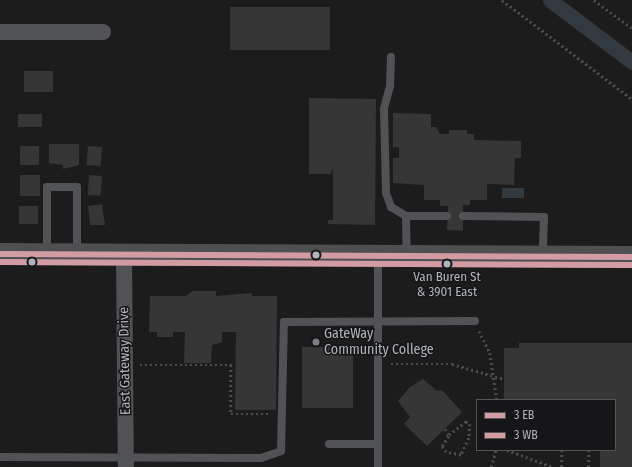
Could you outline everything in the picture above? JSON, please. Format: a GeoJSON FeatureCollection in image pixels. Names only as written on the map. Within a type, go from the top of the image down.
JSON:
{"type":"FeatureCollection","features":[{"type":"Feature","properties":{"kind":"main road"},"geometry":{"type":"LineString","coordinates":[[0,254],[378,254],[632,257]]}},
{"type":"Feature","properties":{"kind":"street"},"geometry":{"type":"LineString","coordinates":[[0,32],[103,32]]}},
{"type":"Feature","properties":{"kind":"street","name":"East Gateway Drive"},"geometry":{"type":"LineString","coordinates":[[124,254],[126,462]]}},
{"type":"Feature","properties":{"kind":"lane"},"geometry":{"type":"LineString","coordinates":[[391,57],[390,86],[384,109],[386,193],[391,206],[406,216],[447,216]]}},
{"type":"Feature","properties":{"kind":"lane"},"geometry":{"type":"LineString","coordinates":[[47,254],[47,187],[77,187],[77,254]]}},
{"type":"Feature","properties":{"kind":"lane"},"geometry":{"type":"LineString","coordinates":[[406,216],[407,255]]}},
{"type":"Feature","properties":{"kind":"lane"},"geometry":{"type":"LineString","coordinates":[[463,216],[544,217],[543,256]]}},
{"type":"Feature","properties":{"kind":"lane"},"geometry":{"type":"LineString","coordinates":[[378,254],[378,466]]}},
{"type":"Feature","properties":{"kind":"lane"},"geometry":{"type":"LineString","coordinates":[[0,457],[126,462],[261,458],[281,451],[284,322],[475,321]]}},
{"type":"Feature","properties":{"kind":"lane"},"geometry":{"type":"LineString","coordinates":[[329,444],[378,444]]}},
{"type":"Feature","properties":{"kind":"path"},"geometry":{"type":"LineString","coordinates":[[502,0],[632,99]]}},
{"type":"Feature","properties":{"kind":"path"},"geometry":{"type":"LineString","coordinates":[[594,0],[632,28]]}},
{"type":"Feature","properties":{"kind":"path"},"geometry":{"type":"LineString","coordinates":[[474,331],[481,332],[495,379],[497,399]]}},
{"type":"Feature","properties":{"kind":"path"},"geometry":{"type":"LineString","coordinates":[[391,364],[452,364],[495,379],[504,379]]}},
{"type":"Feature","properties":{"kind":"path"},"geometry":{"type":"LineString","coordinates":[[138,365],[236,365]]}},
{"type":"Feature","properties":{"kind":"path"},"geometry":{"type":"LineString","coordinates":[[231,365],[231,414],[283,414]]}},
{"type":"Feature","properties":{"kind":"path"},"geometry":{"type":"LineString","coordinates":[[466,421],[470,424],[469,438],[461,455],[446,452],[442,446],[450,435],[466,421]]}},
{"type":"Feature","properties":{"kind":"path"},"geometry":{"type":"LineString","coordinates":[[445,429],[450,435]]}},
{"type":"Feature","properties":{"kind":"path"},"geometry":{"type":"LineString","coordinates":[[491,467],[496,451]]}},
{"type":"Feature","properties":{"kind":"path"},"geometry":{"type":"LineString","coordinates":[[510,451],[554,467]]}},
{"type":"Feature","properties":{"kind":"path"},"geometry":{"type":"LineString","coordinates":[[562,451],[562,467]]}},
{"type":"Feature","properties":{"kind":"path"},"geometry":{"type":"LineString","coordinates":[[589,451],[589,467]]}},
{"type":"Feature","properties":{"kind":"shaded area"},"geometry":{"type":"Polygon","coordinates":[[[502,188],[524,188],[524,198],[502,198],[502,188]]]}},
{"type":"Feature","properties":{"kind":"building"},"geometry":{"type":"Polygon","coordinates":[[[230,7],[330,7],[330,50],[230,50],[230,7]]]}},
{"type":"Feature","properties":{"kind":"building"},"geometry":{"type":"Polygon","coordinates":[[[24,71],[53,71],[53,92],[24,92],[24,71]]]}},
{"type":"Feature","properties":{"kind":"building"},"geometry":{"type":"Polygon","coordinates":[[[309,98],[376,99],[375,225],[328,224],[328,220],[333,220],[333,168],[331,174],[309,174],[309,98]]]}},
{"type":"Feature","properties":{"kind":"building"},"geometry":{"type":"Polygon","coordinates":[[[393,113],[431,114],[431,127],[436,127],[440,134],[449,134],[449,130],[467,130],[467,134],[474,134],[474,140],[521,141],[521,158],[515,158],[514,185],[487,184],[487,200],[470,200],[470,205],[463,205],[463,231],[447,230],[448,206],[440,206],[440,200],[424,200],[424,185],[393,183],[393,158],[399,158],[399,147],[393,147],[393,113]]]}},
{"type":"Feature","properties":{"kind":"building"},"geometry":{"type":"Polygon","coordinates":[[[18,114],[42,114],[42,127],[18,127],[18,114]]]}},
{"type":"Feature","properties":{"kind":"building"},"geometry":{"type":"Polygon","coordinates":[[[49,144],[79,144],[79,165],[63,169],[63,165],[49,163],[49,144]]]}},
{"type":"Feature","properties":{"kind":"building"},"geometry":{"type":"Polygon","coordinates":[[[20,146],[39,146],[39,165],[20,165],[20,146]]]}},
{"type":"Feature","properties":{"kind":"building"},"geometry":{"type":"Polygon","coordinates":[[[88,146],[102,147],[101,166],[87,165],[88,146]]]}},
{"type":"Feature","properties":{"kind":"building"},"geometry":{"type":"Polygon","coordinates":[[[20,175],[40,175],[40,196],[20,196],[20,175]]]}},
{"type":"Feature","properties":{"kind":"building"},"geometry":{"type":"Polygon","coordinates":[[[89,175],[102,176],[101,196],[88,195],[89,175]]]}},
{"type":"Feature","properties":{"kind":"building"},"geometry":{"type":"Polygon","coordinates":[[[102,204],[105,225],[90,225],[88,206],[102,204]]]}},
{"type":"Feature","properties":{"kind":"building"},"geometry":{"type":"Polygon","coordinates":[[[19,206],[38,206],[38,224],[19,224],[19,206]]]}},
{"type":"Feature","properties":{"kind":"building"},"geometry":{"type":"Polygon","coordinates":[[[193,291],[216,291],[216,296],[252,293],[252,296],[277,296],[276,410],[235,410],[236,332],[222,332],[222,342],[212,345],[211,363],[184,363],[185,332],[173,332],[173,337],[157,337],[157,332],[149,332],[150,296],[186,296],[193,291]]]}},
{"type":"Feature","properties":{"kind":"building"},"geometry":{"type":"Polygon","coordinates":[[[519,343],[632,343],[632,467],[600,467],[600,451],[616,451],[616,399],[504,399],[504,348],[519,348],[519,343]]]}},
{"type":"Feature","properties":{"kind":"building"},"geometry":{"type":"Polygon","coordinates":[[[302,347],[353,347],[353,408],[302,408],[302,347]]]}},
{"type":"Feature","properties":{"kind":"building"},"geometry":{"type":"Polygon","coordinates":[[[423,379],[437,391],[442,390],[462,412],[427,446],[404,424],[410,417],[398,401],[410,387],[423,379]]]}},
{"type":"Feature","properties":{"kind":"waterway"},"geometry":{"type":"LineString","coordinates":[[550,0],[632,62]]}},
{"type":"Feature","properties":{"kind":"transit line"},"geometry":{"type":"LineString","coordinates":[[0,254],[632,257]]}},
{"type":"Feature","properties":{"kind":"transit line"},"geometry":{"type":"LineString","coordinates":[[0,262],[632,265]]}},
{"type":"Feature","properties":{"kind":"place","name":"Van Buren St & 3901 East"},"geometry":{"type":"Point","coordinates":[447,264]}},
{"type":"Feature","properties":{"kind":"place","name":"GateWay Community College"},"geometry":{"type":"Point","coordinates":[316,342]}}]}
